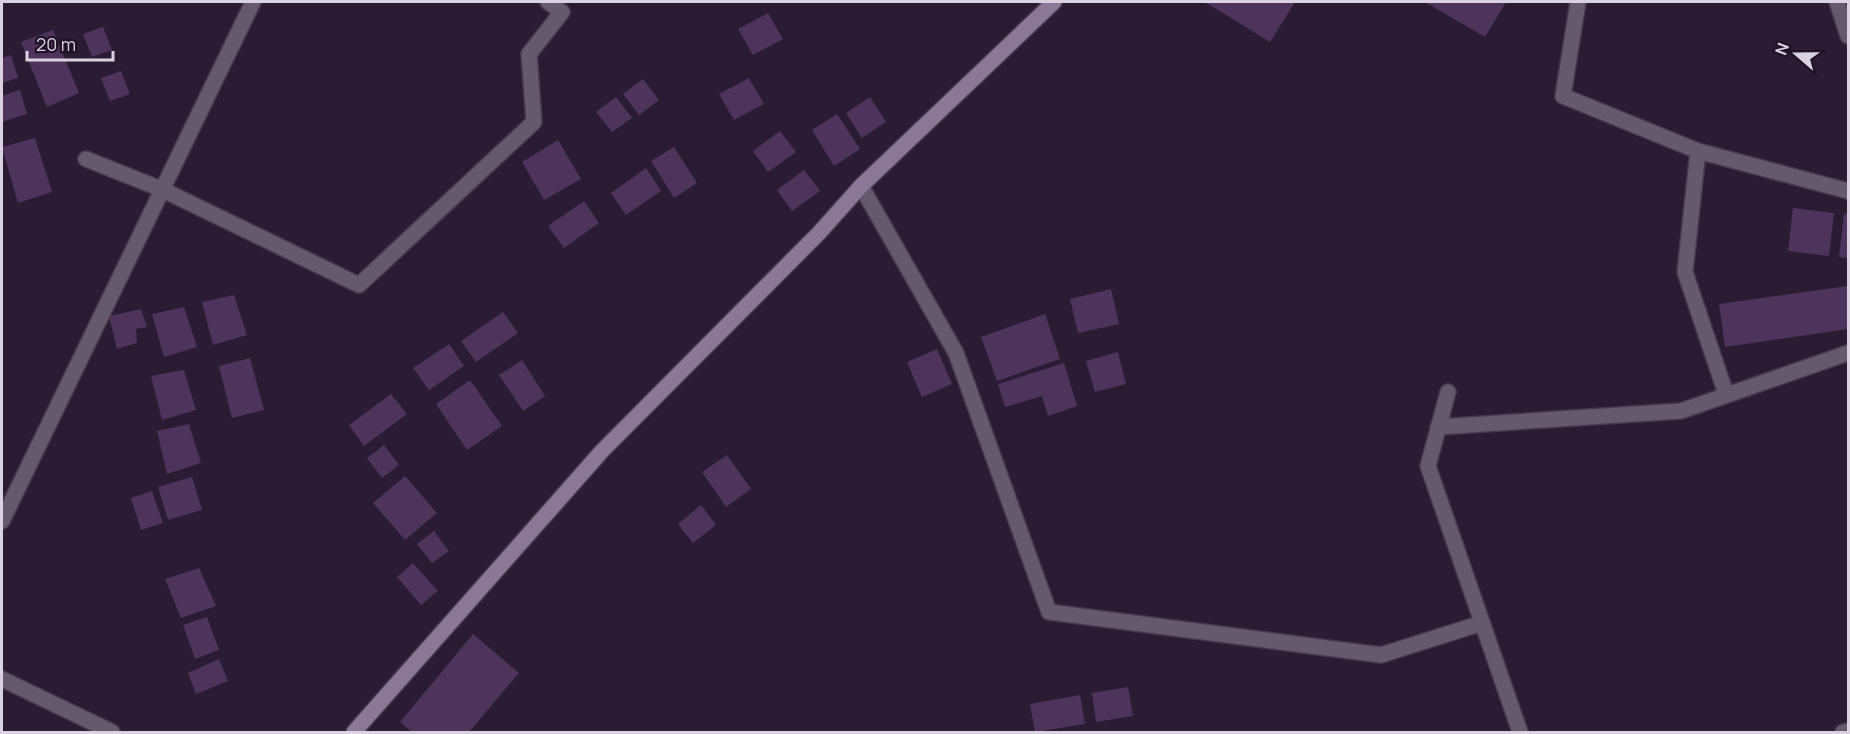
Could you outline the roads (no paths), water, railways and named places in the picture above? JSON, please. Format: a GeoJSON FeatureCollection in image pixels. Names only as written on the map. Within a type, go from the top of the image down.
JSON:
{"type":"FeatureCollection","features":[{"type":"Feature","properties":{"kind":"street"},"geometry":{"type":"LineString","coordinates":[[2,520],[161,189],[254,2]]}},
{"type":"Feature","properties":{"kind":"street"},"geometry":{"type":"LineString","coordinates":[[86,159],[161,189],[359,285],[534,122],[529,54],[562,12],[548,2]]}},
{"type":"Feature","properties":{"kind":"street"},"geometry":{"type":"LineString","coordinates":[[354,732],[602,451],[819,233],[861,186],[1054,2]]}},
{"type":"Feature","properties":{"kind":"street"},"geometry":{"type":"LineString","coordinates":[[1578,2],[1563,96],[1698,151],[1848,191]]}},
{"type":"Feature","properties":{"kind":"street"},"geometry":{"type":"LineString","coordinates":[[1837,2],[1848,36]]}},
{"type":"Feature","properties":{"kind":"street"},"geometry":{"type":"LineString","coordinates":[[1698,151],[1685,272],[1726,394]]}},
{"type":"Feature","properties":{"kind":"street"},"geometry":{"type":"LineString","coordinates":[[861,186],[956,353],[1048,612],[1381,655],[1482,623]]}},
{"type":"Feature","properties":{"kind":"street"},"geometry":{"type":"LineString","coordinates":[[1438,427],[1681,411],[1848,352]]}},
{"type":"Feature","properties":{"kind":"street"},"geometry":{"type":"LineString","coordinates":[[1448,392],[1428,466],[1520,732]]}},
{"type":"Feature","properties":{"kind":"street"},"geometry":{"type":"LineString","coordinates":[[2,679],[112,732]]}},
{"type":"Feature","properties":{"kind":"street"},"geometry":{"type":"LineString","coordinates":[[1843,732],[1848,731]]}}]}
